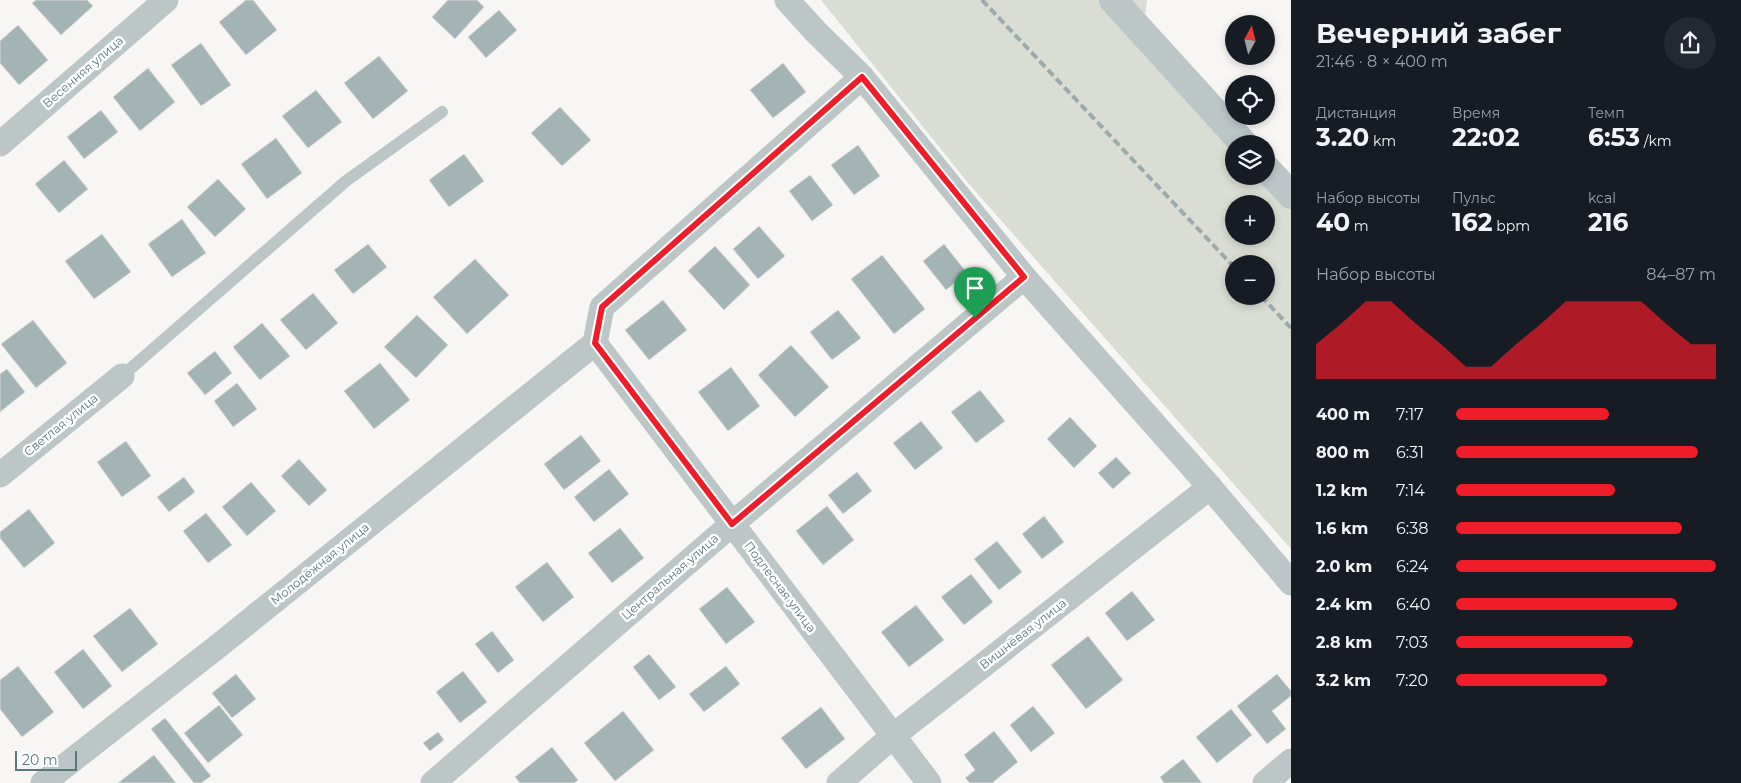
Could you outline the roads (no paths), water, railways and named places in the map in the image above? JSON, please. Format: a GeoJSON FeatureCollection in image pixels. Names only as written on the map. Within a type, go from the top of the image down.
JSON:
{"type":"FeatureCollection","features":[{"type":"Feature","properties":{"kind":"street","name":"Весенняя улица"},"geometry":{"type":"LineString","coordinates":[[0,144],[166,0]]}},
{"type":"Feature","properties":{"kind":"street"},"geometry":{"type":"LineString","coordinates":[[787,0],[816,32],[862,77],[1024,277],[1210,487],[1291,583]]}},
{"type":"Feature","properties":{"kind":"street"},"geometry":{"type":"LineString","coordinates":[[1119,1],[1236,135]]}},
{"type":"Feature","properties":{"kind":"street"},"geometry":{"type":"LineString","coordinates":[[595,343],[602,307],[862,77]]}},
{"type":"Feature","properties":{"kind":"street"},"geometry":{"type":"LineString","coordinates":[[1275,178],[1291,195]]}},
{"type":"Feature","properties":{"kind":"street","name":"Центральная улица"},"geometry":{"type":"LineString","coordinates":[[434,783],[732,524],[1024,277]]}},
{"type":"Feature","properties":{"kind":"street","name":"Подлесная улица"},"geometry":{"type":"LineString","coordinates":[[595,343],[929,783]]}},
{"type":"Feature","properties":{"kind":"street","name":"Молодёжная улица"},"geometry":{"type":"LineString","coordinates":[[43,783],[217,647],[595,343]]}},
{"type":"Feature","properties":{"kind":"street","name":"Светлая улица"},"geometry":{"type":"LineString","coordinates":[[0,475],[122,376]]}},
{"type":"Feature","properties":{"kind":"street","name":"Вишнёвая улица"},"geometry":{"type":"LineString","coordinates":[[839,783],[892,736],[1210,487]]}},
{"type":"Feature","properties":{"kind":"street"},"geometry":{"type":"LineString","coordinates":[[1265,783],[1291,761]]}},
{"type":"Feature","properties":{"kind":"lane"},"geometry":{"type":"LineString","coordinates":[[122,376],[346,181],[442,112]]}},
{"type":"Feature","properties":{"kind":"railway"},"geometry":{"type":"LineString","coordinates":[[982,0],[1225,257]]}},
{"type":"Feature","properties":{"kind":"railway"},"geometry":{"type":"LineString","coordinates":[[1269,305],[1291,328]]}}]}
